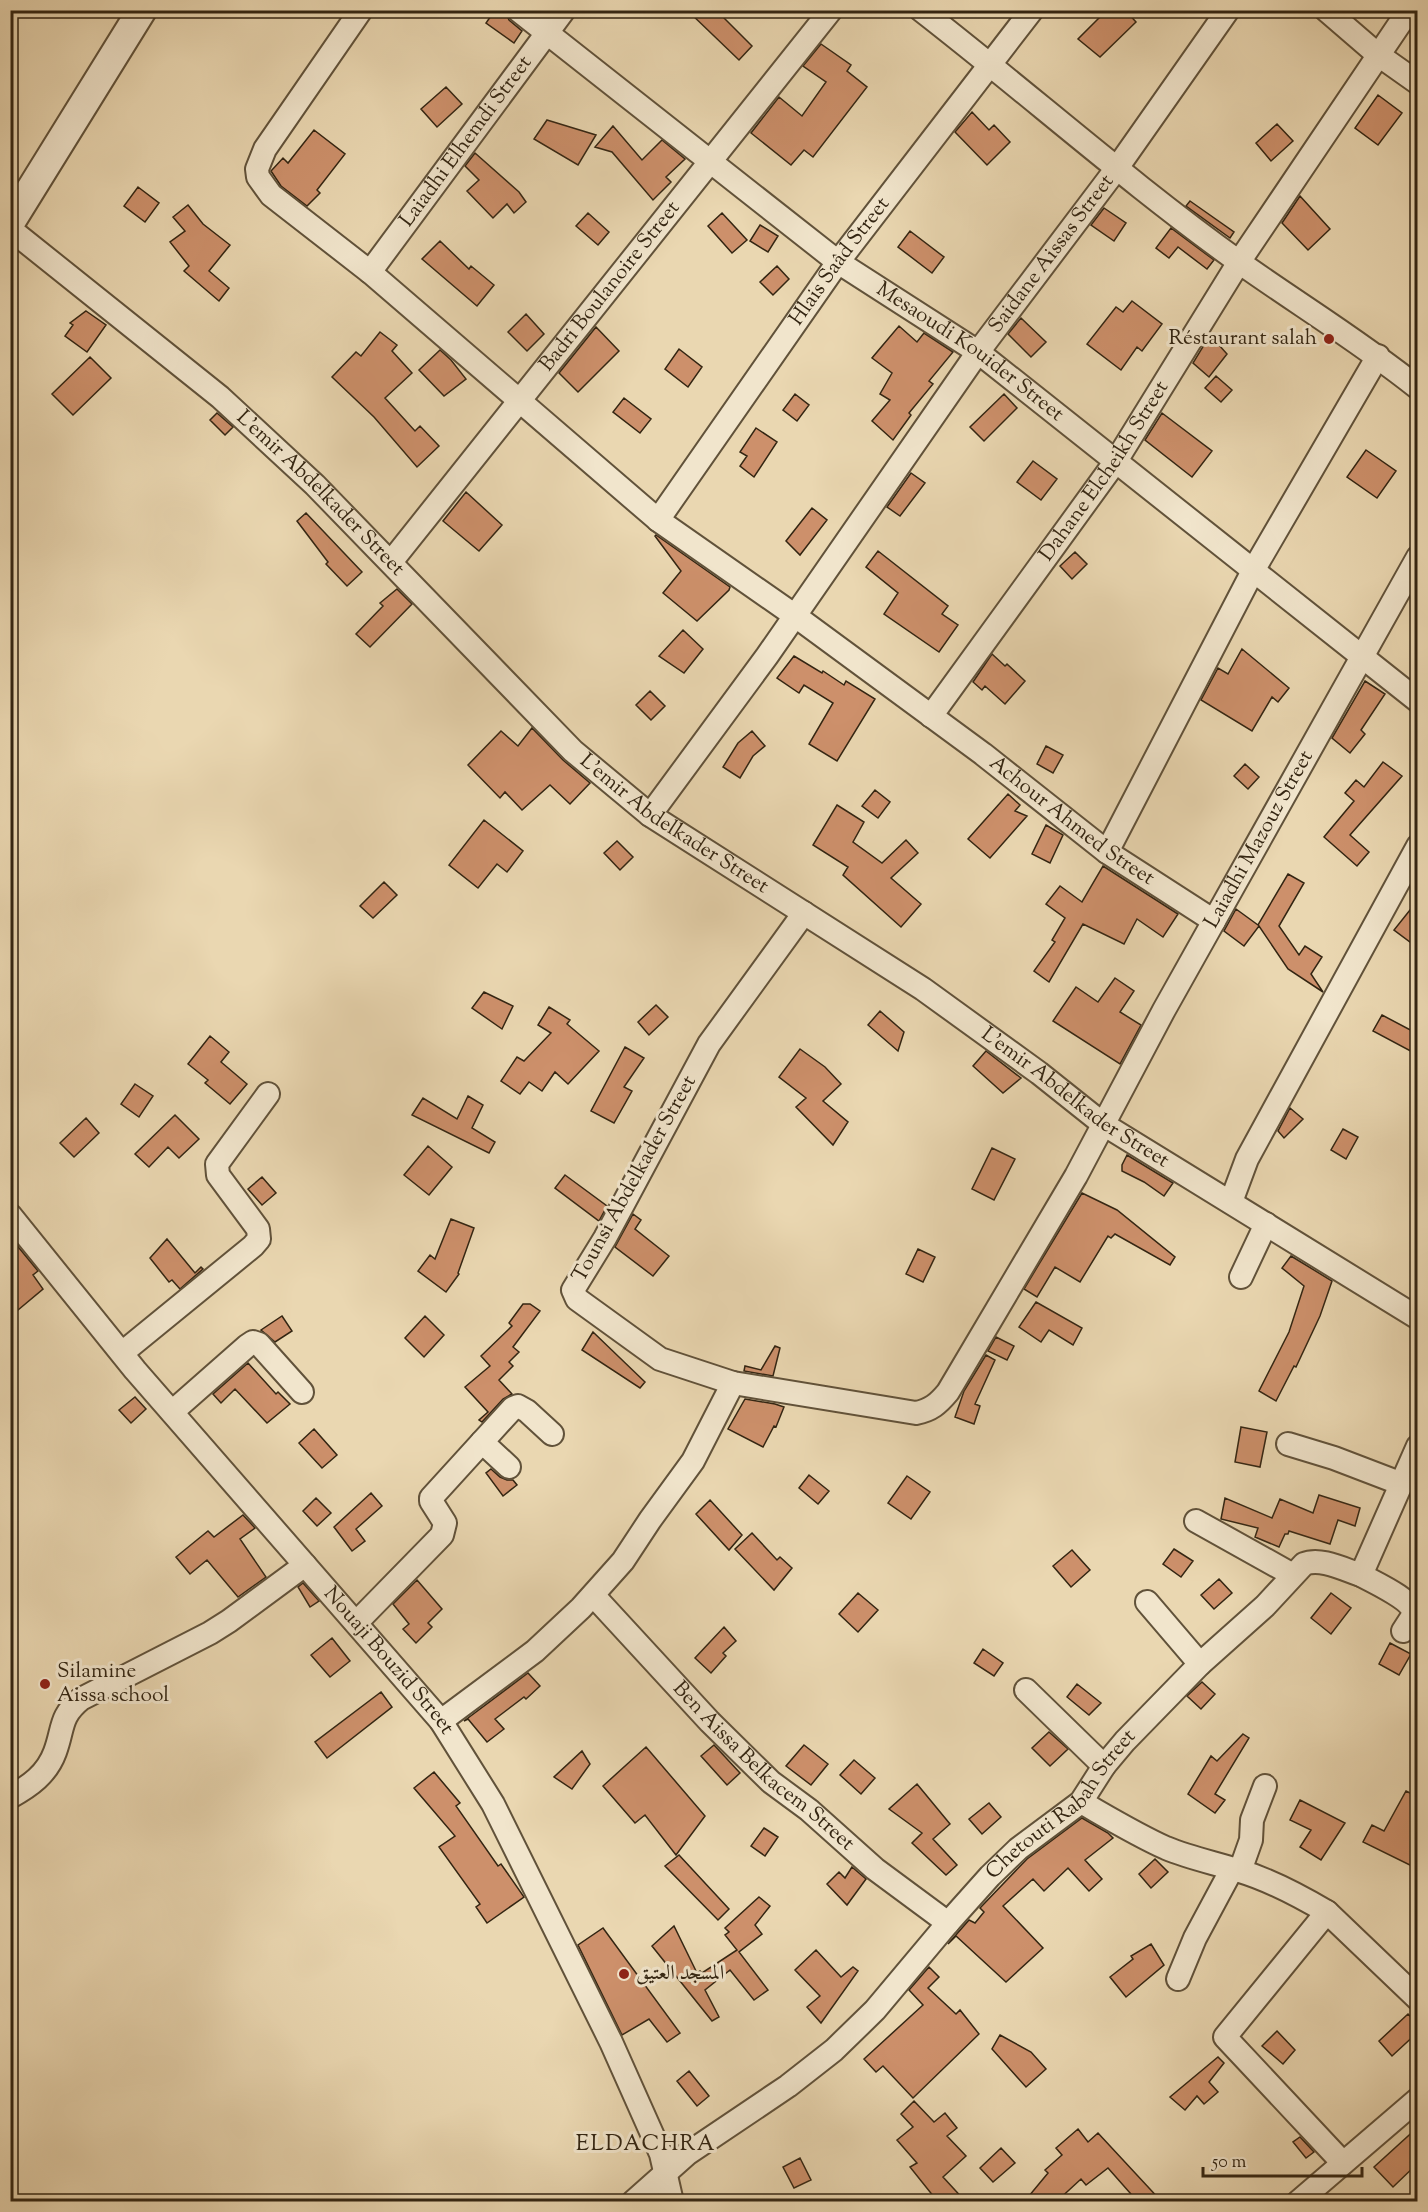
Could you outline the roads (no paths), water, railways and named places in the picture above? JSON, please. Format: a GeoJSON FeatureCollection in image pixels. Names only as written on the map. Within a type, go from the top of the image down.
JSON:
{"type":"FeatureCollection","features":[{"type":"Feature","properties":{"kind":"street"},"geometry":{"type":"LineString","coordinates":[[10,223],[142,10]]}},
{"type":"Feature","properties":{"kind":"street","name":"Achour Ahmed Street"},"geometry":{"type":"LineString","coordinates":[[361,10],[265,149],[257,169],[258,177],[267,191],[370,272],[658,520],[794,615],[983,754],[1107,852],[1214,921]]}},
{"type":"Feature","properties":{"kind":"street","name":"Mesaoudi Kouider Street"},"geometry":{"type":"LineString","coordinates":[[518,10],[838,262],[978,352],[1418,701]]}},
{"type":"Feature","properties":{"kind":"street","name":"Laiadhi Elhemdi Street"},"geometry":{"type":"LineString","coordinates":[[370,272],[564,10]]}},
{"type":"Feature","properties":{"kind":"street","name":"Badri Boulanoire Street"},"geometry":{"type":"LineString","coordinates":[[391,562],[831,10]]}},
{"type":"Feature","properties":{"kind":"street"},"geometry":{"type":"LineString","coordinates":[[921,10],[1117,168],[1239,262],[1378,356],[1418,388]]}},
{"type":"Feature","properties":{"kind":"street","name":"Hlais Saâd Street"},"geometry":{"type":"LineString","coordinates":[[658,520],[838,262],[1032,10]]}},
{"type":"Feature","properties":{"kind":"street","name":"Saidane Aissas Street"},"geometry":{"type":"LineString","coordinates":[[651,815],[767,656],[978,352],[1117,168],[1228,10]]}},
{"type":"Feature","properties":{"kind":"street"},"geometry":{"type":"LineString","coordinates":[[1326,10],[1377,54],[1418,83]]}},
{"type":"Feature","properties":{"kind":"street","name":"Dahane Elcheikh Street"},"geometry":{"type":"LineString","coordinates":[[931,716],[1116,461],[1239,262],[1377,54],[1409,10]]}},
{"type":"Feature","properties":{"kind":"street","name":"L'emir Abdelkader Street"},"geometry":{"type":"LineString","coordinates":[[10,229],[220,397],[315,485],[573,751],[651,815],[923,989],[1039,1073],[1103,1124],[1418,1318]]}},
{"type":"Feature","properties":{"kind":"street"},"geometry":{"type":"LineString","coordinates":[[1107,852],[1254,569],[1378,356]]}},
{"type":"Feature","properties":{"kind":"street","name":"Laiadhi Mazouz Street"},"geometry":{"type":"LineString","coordinates":[[733,1383],[916,1413],[937,1405],[948,1392],[1076,1176],[1282,796],[1418,557]]}},
{"type":"Feature","properties":{"kind":"street"},"geometry":{"type":"LineString","coordinates":[[1231,1202],[1247,1159],[1418,846]]}},
{"type":"Feature","properties":{"kind":"street","name":"Tounsi Abdelkader Street"},"geometry":{"type":"LineString","coordinates":[[733,1383],[660,1359],[577,1299],[573,1290],[605,1238],[709,1044],[804,913]]}},
{"type":"Feature","properties":{"kind":"street"},"geometry":{"type":"LineString","coordinates":[[122,1353],[259,1239],[258,1229],[218,1175],[216,1169],[217,1164],[268,1094]]}},
{"type":"Feature","properties":{"kind":"street","name":"Nouaji Bouzid Street"},"geometry":{"type":"LineString","coordinates":[[10,1215],[172,1412],[441,1721],[493,1804],[611,2042],[661,2154],[672,2202]]}},
{"type":"Feature","properties":{"kind":"street"},"geometry":{"type":"LineString","coordinates":[[1241,1277],[1266,1224]]}},
{"type":"Feature","properties":{"kind":"street"},"geometry":{"type":"LineString","coordinates":[[172,1412],[246,1346],[254,1342],[259,1344],[302,1392]]}},
{"type":"Feature","properties":{"kind":"street"},"geometry":{"type":"LineString","coordinates":[[441,1721],[535,1651],[593,1595],[623,1561],[693,1461],[733,1383]]}},
{"type":"Feature","properties":{"kind":"street"},"geometry":{"type":"LineString","coordinates":[[356,1623],[442,1535],[445,1523],[431,1498],[513,1408],[518,1406],[527,1411],[552,1434]]}},
{"type":"Feature","properties":{"kind":"street"},"geometry":{"type":"LineString","coordinates":[[482,1442],[509,1467]]}},
{"type":"Feature","properties":{"kind":"street"},"geometry":{"type":"LineString","coordinates":[[1288,1444],[1334,1458],[1402,1484]]}},
{"type":"Feature","properties":{"kind":"street"},"geometry":{"type":"LineString","coordinates":[[1361,1575],[1418,1446]]}},
{"type":"Feature","properties":{"kind":"street"},"geometry":{"type":"LineString","coordinates":[[1196,1521],[1293,1575]]}},
{"type":"Feature","properties":{"kind":"street","name":"Chetouti Rabah Street"},"geometry":{"type":"LineString","coordinates":[[633,2202],[687,2154],[788,2086],[834,2050],[875,2010],[948,1923],[1018,1849],[1081,1803],[1104,1766],[1200,1664],[1265,1605],[1304,1564],[1320,1562],[1361,1575],[1401,1598],[1413,1607],[1414,1614],[1403,1631]]}},
{"type":"Feature","properties":{"kind":"street"},"geometry":{"type":"LineString","coordinates":[[10,1797],[29,1787],[45,1771],[55,1752],[63,1720],[70,1708],[81,1699],[210,1633],[305,1565]]}},
{"type":"Feature","properties":{"kind":"street","name":"Ben Aissa Belkacem Street"},"geometry":{"type":"LineString","coordinates":[[593,1595],[696,1707],[771,1782],[809,1810],[875,1869],[948,1923]]}},
{"type":"Feature","properties":{"kind":"street"},"geometry":{"type":"LineString","coordinates":[[1147,1602],[1200,1664]]}},
{"type":"Feature","properties":{"kind":"street"},"geometry":{"type":"LineString","coordinates":[[1026,1690],[1104,1766]]}},
{"type":"Feature","properties":{"kind":"street"},"geometry":{"type":"LineString","coordinates":[[1178,1979],[1195,1938],[1236,1870],[1251,1840],[1252,1820],[1265,1786]]}},
{"type":"Feature","properties":{"kind":"street"},"geometry":{"type":"LineString","coordinates":[[1081,1803],[1166,1848],[1201,1861],[1236,1870],[1284,1889],[1327,1912],[1418,1999]]}},
{"type":"Feature","properties":{"kind":"street"},"geometry":{"type":"LineString","coordinates":[[1327,1912],[1225,2037],[1343,2163]]}},
{"type":"Feature","properties":{"kind":"street"},"geometry":{"type":"LineString","coordinates":[[1298,2202],[1418,2099]]}},
{"type":"Feature","properties":{"kind":"place","name":"Réstaurant salah"},"geometry":{"type":"Point","coordinates":[1329,339]}},
{"type":"Feature","properties":{"kind":"place","name":"Silamine Aissa school"},"geometry":{"type":"Point","coordinates":[45,1684]}},
{"type":"Feature","properties":{"kind":"place","name":"المسجد العتيق"},"geometry":{"type":"Point","coordinates":[624,1974]}},
{"type":"Feature","properties":{"kind":"district","name":"ELDACHRA"},"geometry":{"type":"Point","coordinates":[646,2145]}}]}
